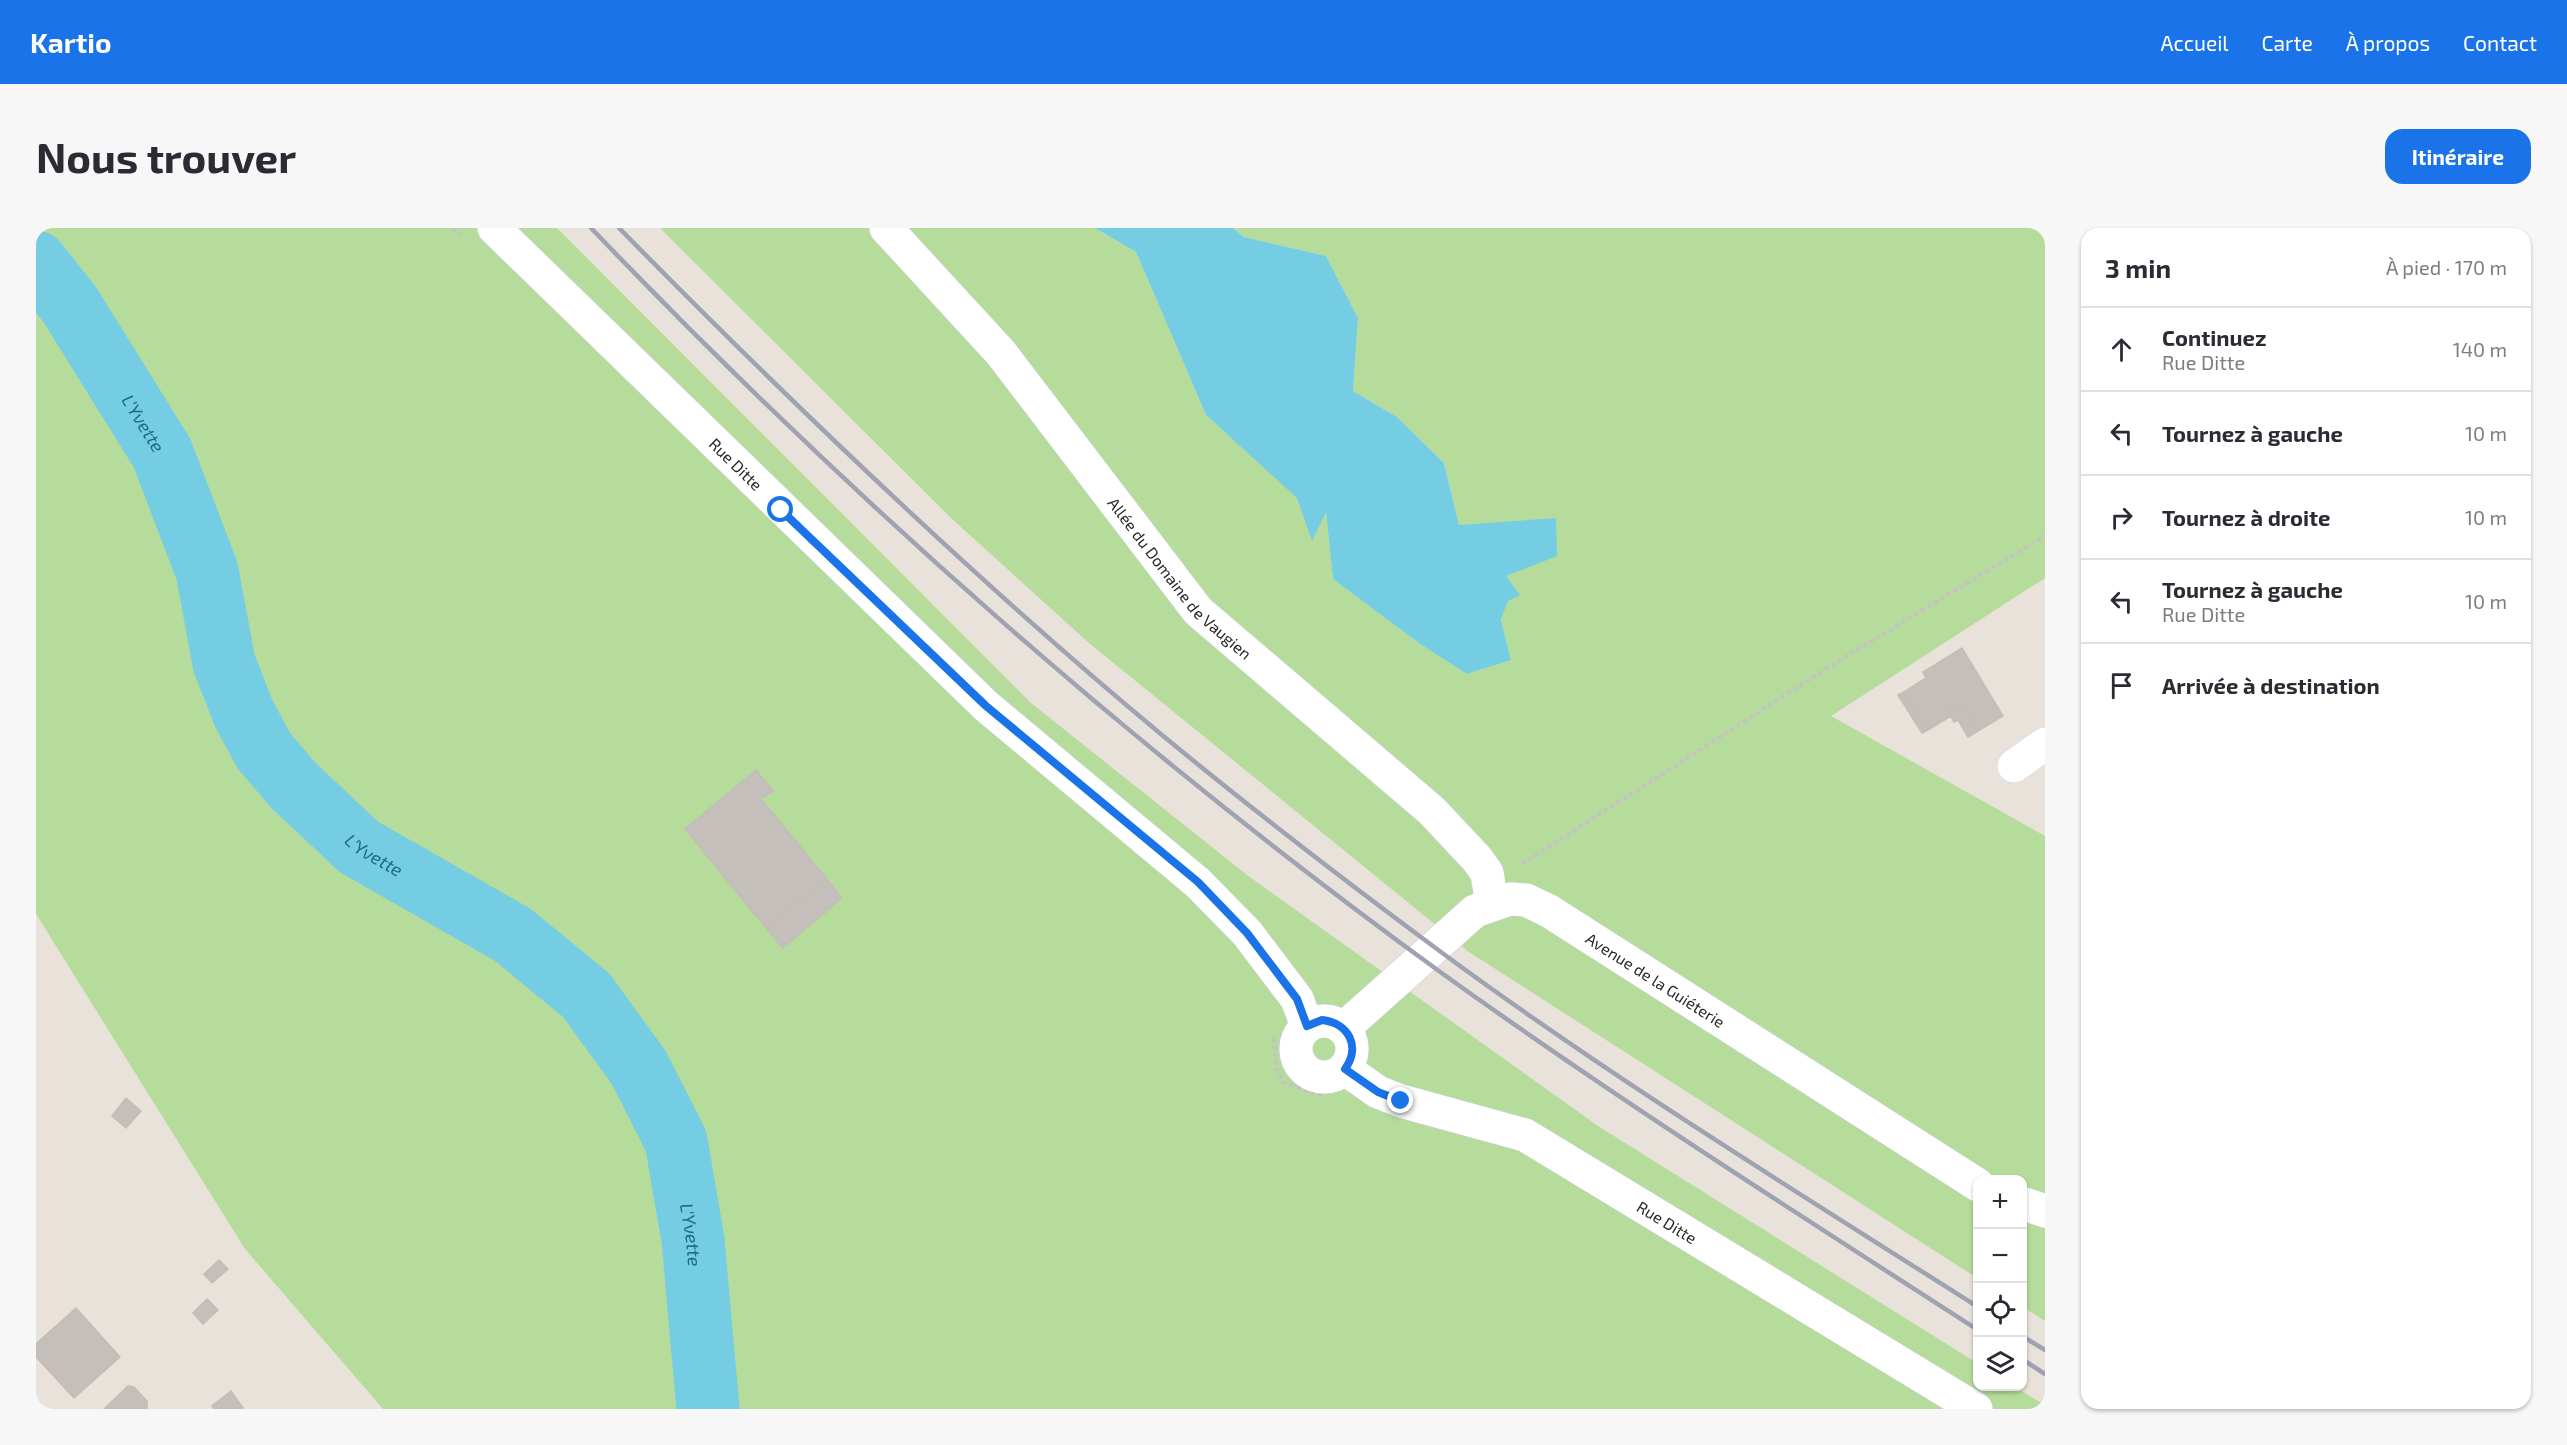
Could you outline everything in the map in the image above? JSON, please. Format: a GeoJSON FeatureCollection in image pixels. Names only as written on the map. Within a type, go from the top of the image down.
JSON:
{"type":"FeatureCollection","features":[{"type":"Feature","properties":{"kind":"street","name":"Rue Ditte"},"geometry":{"type":"LineString","coordinates":[[494,228],[986,706],[1198,882],[1254,941],[1297,999],[1307,1026]]}},
{"type":"Feature","properties":{"kind":"street","name":"Allée du Domaine de Vaugien"},"geometry":{"type":"LineString","coordinates":[[886,228],[1001,353],[1198,611],[1432,811],[1477,859],[1491,892]]}},
{"type":"Feature","properties":{"kind":"street"},"geometry":{"type":"LineString","coordinates":[[2014,766],[2045,744]]}},
{"type":"Feature","properties":{"kind":"street","name":"Avenue de la Guiéterie"},"geometry":{"type":"LineString","coordinates":[[1344,1028],[1475,911],[1491,892],[1510,899],[1526,900],[1549,910],[1973,1182]]}},
{"type":"Feature","properties":{"kind":"street"},"geometry":{"type":"LineString","coordinates":[[1322,1020],[1344,1028],[1350,1035],[1353,1053],[1345,1069],[1337,1075],[1319,1077],[1303,1068],[1296,1051],[1300,1033],[1307,1026],[1322,1020]]}},
{"type":"Feature","properties":{"kind":"street","name":"Rue Ditte"},"geometry":{"type":"LineString","coordinates":[[1345,1069],[1378,1092],[1401,1101],[1526,1135],[1976,1409]]}},
{"type":"Feature","properties":{"kind":"street"},"geometry":{"type":"LineString","coordinates":[[2027,1205],[2045,1211]]}},
{"type":"Feature","properties":{"kind":"path"},"geometry":{"type":"LineString","coordinates":[[1491,892],[1527,862],[1832,665],[2045,536]]}},
{"type":"Feature","properties":{"kind":"green space"},"geometry":{"type":"Polygon","coordinates":[[[36,228],[557,228],[1031,703],[1247,875],[1598,1126],[1973,1360],[1973,1391],[2022,1391],[2045,1405],[2045,1409],[383,1409],[245,1249],[36,914],[36,228]]]}},
{"type":"Feature","properties":{"kind":"green space"},"geometry":{"type":"Polygon","coordinates":[[[660,228],[1095,228],[1136,252],[1206,415],[1298,498],[1312,540],[1326,511],[1333,579],[1420,644],[1467,674],[1511,660],[1501,618],[1508,601],[1459,525],[1444,463],[1397,417],[1353,391],[1358,318],[1326,256],[1244,237],[1233,228],[2045,228],[2045,578],[1831,716],[2045,836],[2045,1321],[2027,1310],[2027,1175],[1973,1175],[1973,1275],[1469,952],[1089,643],[952,519],[660,228]]]}},
{"type":"Feature","properties":{"kind":"water"},"geometry":{"type":"Polygon","coordinates":[[[1095,228],[1233,228],[1244,237],[1326,256],[1358,318],[1353,391],[1397,417],[1444,463],[1459,525],[1556,518],[1557,556],[1506,576],[1520,595],[1508,601],[1501,619],[1511,660],[1467,674],[1420,644],[1333,579],[1326,512],[1312,541],[1297,498],[1206,415],[1136,252],[1095,228]]]}},
{"type":"Feature","properties":{"kind":"building"},"geometry":{"type":"Polygon","coordinates":[[[1962,648],[2003,716],[1978,731],[1961,702],[1947,710],[1951,716],[1928,730],[1904,692],[1926,678],[1923,672],[1962,648]]]}},
{"type":"Feature","properties":{"kind":"building"},"geometry":{"type":"Polygon","coordinates":[[[1904,692],[1928,730],[1922,733],[1898,695],[1904,692]]]}},
{"type":"Feature","properties":{"kind":"building"},"geometry":{"type":"Polygon","coordinates":[[[1961,702],[1978,731],[1968,737],[1958,720],[1954,722],[1947,710],[1961,702]]]}},
{"type":"Feature","properties":{"kind":"building"},"geometry":{"type":"Polygon","coordinates":[[[756,770],[773,791],[761,799],[826,878],[766,928],[685,829],[756,770]]]}},
{"type":"Feature","properties":{"kind":"building"},"geometry":{"type":"Polygon","coordinates":[[[826,878],[842,898],[783,948],[766,928],[826,878]]]}},
{"type":"Feature","properties":{"kind":"building"},"geometry":{"type":"Polygon","coordinates":[[[126,1098],[141,1111],[126,1128],[112,1116],[126,1098]]]}},
{"type":"Feature","properties":{"kind":"building"},"geometry":{"type":"Polygon","coordinates":[[[219,1260],[228,1269],[212,1283],[204,1274],[219,1260]]]}},
{"type":"Feature","properties":{"kind":"building"},"geometry":{"type":"Polygon","coordinates":[[[207,1299],[218,1310],[203,1324],[193,1313],[207,1299]]]}},
{"type":"Feature","properties":{"kind":"building"},"geometry":{"type":"Polygon","coordinates":[[[76,1308],[120,1357],[74,1398],[36,1357],[36,1344],[76,1308]]]}},
{"type":"Feature","properties":{"kind":"building"},"geometry":{"type":"Polygon","coordinates":[[[128,1386],[134,1387],[147,1401],[147,1409],[104,1409],[128,1386]]]}},
{"type":"Feature","properties":{"kind":"building"},"geometry":{"type":"Polygon","coordinates":[[[231,1391],[243,1408],[214,1409],[212,1406],[231,1391]]]}},
{"type":"Feature","properties":{"kind":"waterway","name":"L'Yvette"},"geometry":{"type":"LineString","coordinates":[[36,262],[70,305],[162,453],[207,571],[224,663],[244,714],[264,751],[294,786],[359,847],[513,935],[586,995],[639,1068],[676,1141],[693,1240],[708,1409]]}},
{"type":"Feature","properties":{"kind":"railway"},"geometry":{"type":"LineString","coordinates":[[591,228],[689,329],[894,525],[1000,620],[1219,803],[1443,974],[1575,1066],[1973,1327]]}},
{"type":"Feature","properties":{"kind":"railway"},"geometry":{"type":"LineString","coordinates":[[619,228],[817,425],[1021,614],[1162,735],[1302,847],[1510,1002],[1575,1047],[1708,1135],[1973,1304]]}},
{"type":"Feature","properties":{"kind":"railway"},"geometry":{"type":"LineString","coordinates":[[2024,1337],[2045,1350]]}},
{"type":"Feature","properties":{"kind":"railway"},"geometry":{"type":"LineString","coordinates":[[2027,1362],[2045,1374]]}},
{"type":"Feature","properties":{"kind":"route"},"geometry":{"type":"LineString","coordinates":[[781,510],[986,706],[1198,882],[1247,933],[1297,999],[1307,1026],[1322,1020],[1330,1021],[1344,1028],[1350,1035],[1353,1053],[1345,1069],[1378,1092],[1401,1101]]}}]}
